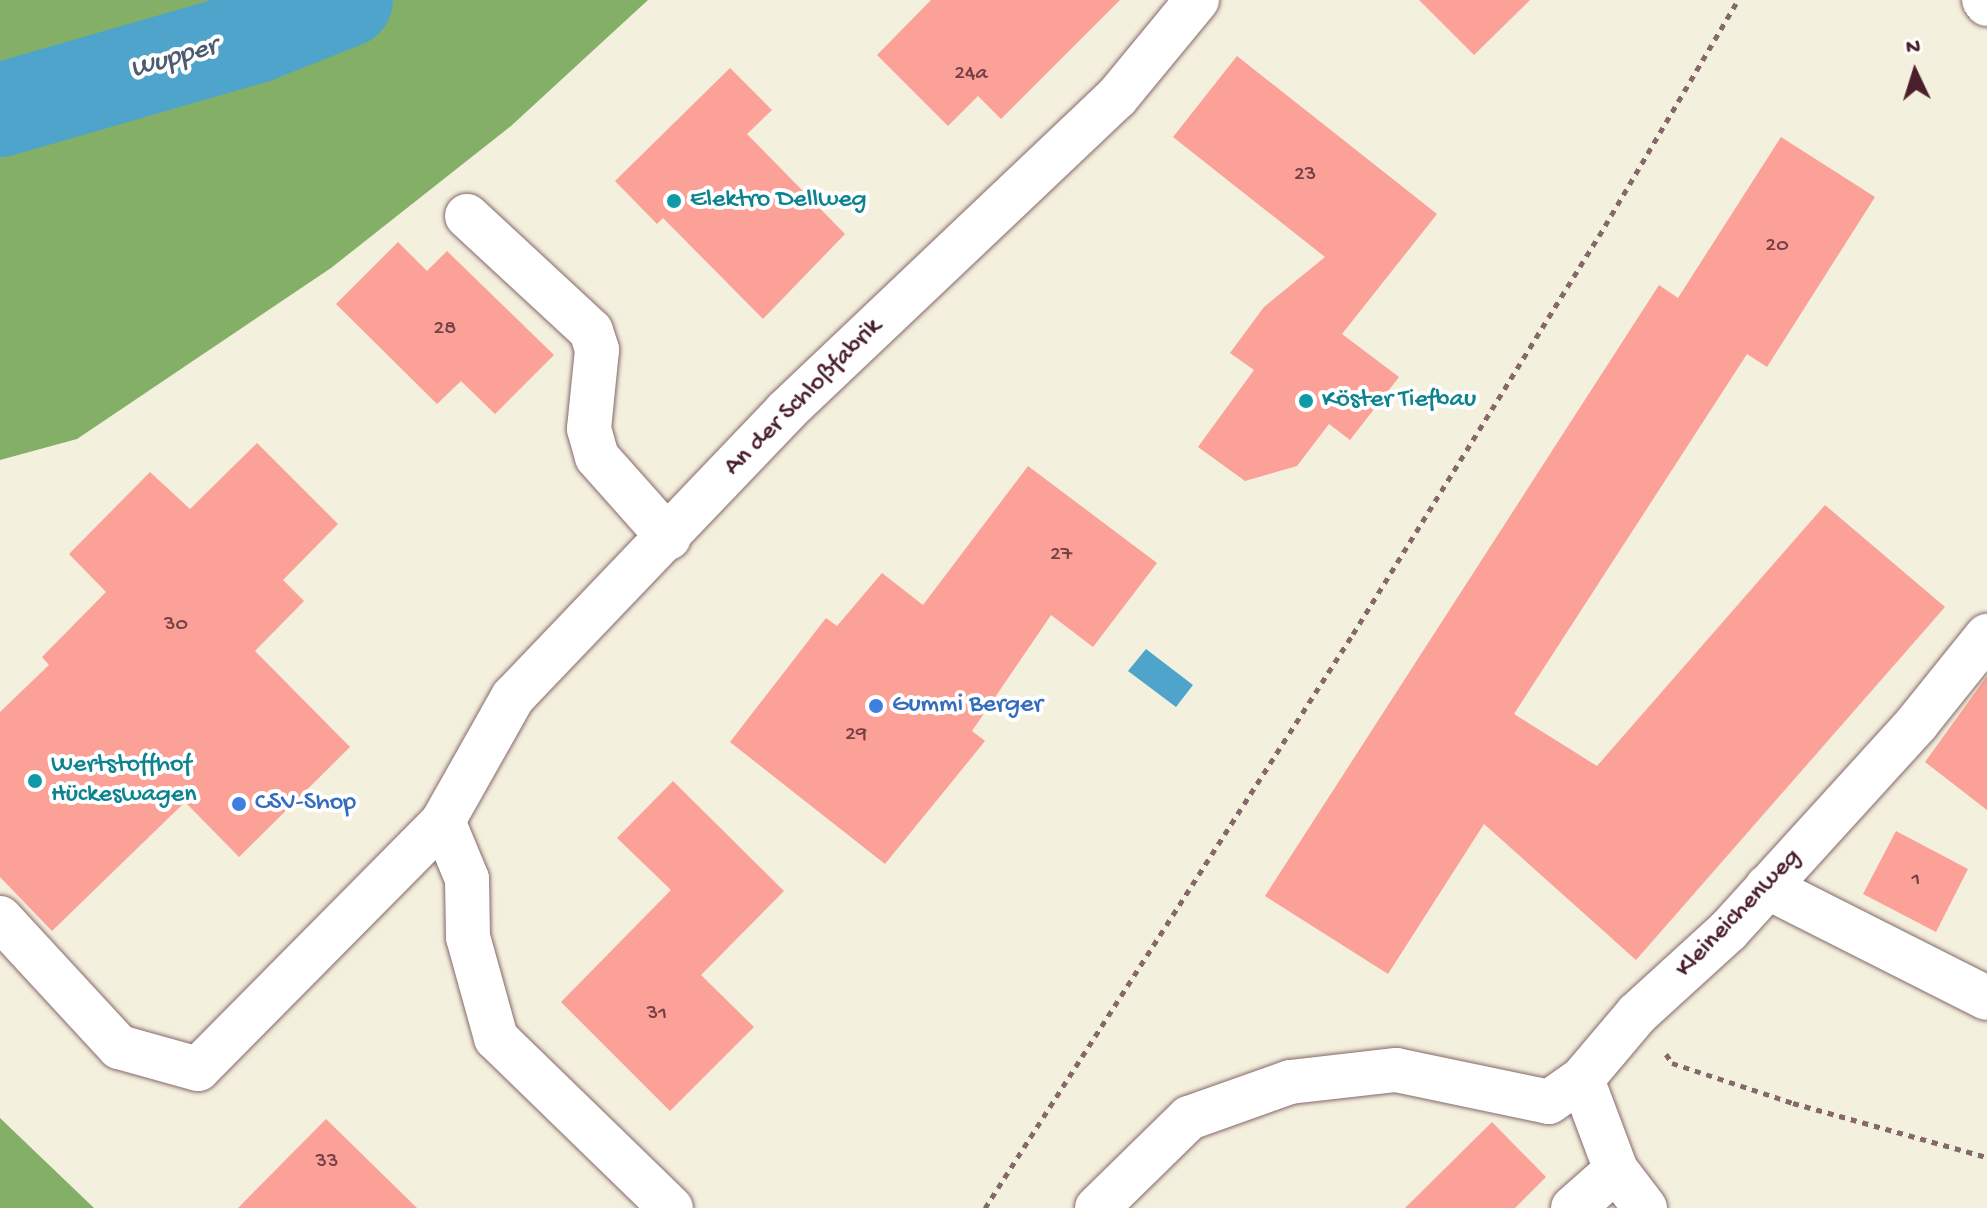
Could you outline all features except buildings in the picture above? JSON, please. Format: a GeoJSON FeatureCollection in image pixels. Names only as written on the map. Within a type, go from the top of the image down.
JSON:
{"type":"FeatureCollection","features":[{"type":"Feature","properties":{"kind":"street","name":"An der Schloßfabrik"},"geometry":{"type":"LineString","coordinates":[[0,918],[119,1047],[198,1069],[443,821],[513,697],[669,538],[786,411],[1117,97],[1197,0]]}},
{"type":"Feature","properties":{"kind":"street"},"geometry":{"type":"LineString","coordinates":[[467,216],[591,331],[597,350],[589,429],[597,457],[669,538]]}},
{"type":"Feature","properties":{"kind":"street","name":"Kleineichenweg"},"geometry":{"type":"LineString","coordinates":[[1097,1208],[1189,1118],[1290,1082],[1396,1070],[1549,1102],[1582,1079],[1637,1014],[1767,887],[1917,723],[1987,636]]}},
{"type":"Feature","properties":{"kind":"street"},"geometry":{"type":"LineString","coordinates":[[443,821],[467,879],[468,937],[496,1038],[671,1208]]}},
{"type":"Feature","properties":{"kind":"street"},"geometry":{"type":"LineString","coordinates":[[1767,887],[1987,998]]}},
{"type":"Feature","properties":{"kind":"street"},"geometry":{"type":"LineString","coordinates":[[1582,1079],[1616,1170],[1645,1208]]}},
{"type":"Feature","properties":{"kind":"street"},"geometry":{"type":"LineString","coordinates":[[1573,1208],[1616,1170]]}},
{"type":"Feature","properties":{"kind":"path"},"geometry":{"type":"LineString","coordinates":[[985,1208],[1353,634],[1599,236],[1738,0]]}},
{"type":"Feature","properties":{"kind":"path"},"geometry":{"type":"LineString","coordinates":[[1637,1014],[1672,1063],[1987,1157]]}},
{"type":"Feature","properties":{"kind":"green space"},"geometry":{"type":"Polygon","coordinates":[[[0,0],[648,0],[511,126],[331,268],[77,439],[0,460],[0,0]]]}},
{"type":"Feature","properties":{"kind":"green space"},"geometry":{"type":"Polygon","coordinates":[[[0,1118],[94,1208],[0,1208],[0,1118]]]}},
{"type":"Feature","properties":{"kind":"water"},"geometry":{"type":"Polygon","coordinates":[[[1146,649],[1193,685],[1176,707],[1128,671],[1146,649]]]}},
{"type":"Feature","properties":{"kind":"waterway","name":"Wupper"},"geometry":{"type":"LineString","coordinates":[[0,110],[253,37],[346,0]]}},
{"type":"Feature","properties":{"kind":"place","name":"Elektro Dellweg"},"geometry":{"type":"Point","coordinates":[674,201]}},
{"type":"Feature","properties":{"kind":"place","name":"Köster Tiefbau"},"geometry":{"type":"Point","coordinates":[1306,401]}},
{"type":"Feature","properties":{"kind":"place","name":"Gummi Berger"},"geometry":{"type":"Point","coordinates":[876,706]}},
{"type":"Feature","properties":{"kind":"place","name":"Wertstoffhof Hückeswagen"},"geometry":{"type":"Point","coordinates":[35,781]}},
{"type":"Feature","properties":{"kind":"place","name":"CSV-Shop"},"geometry":{"type":"Point","coordinates":[239,804]}}]}
